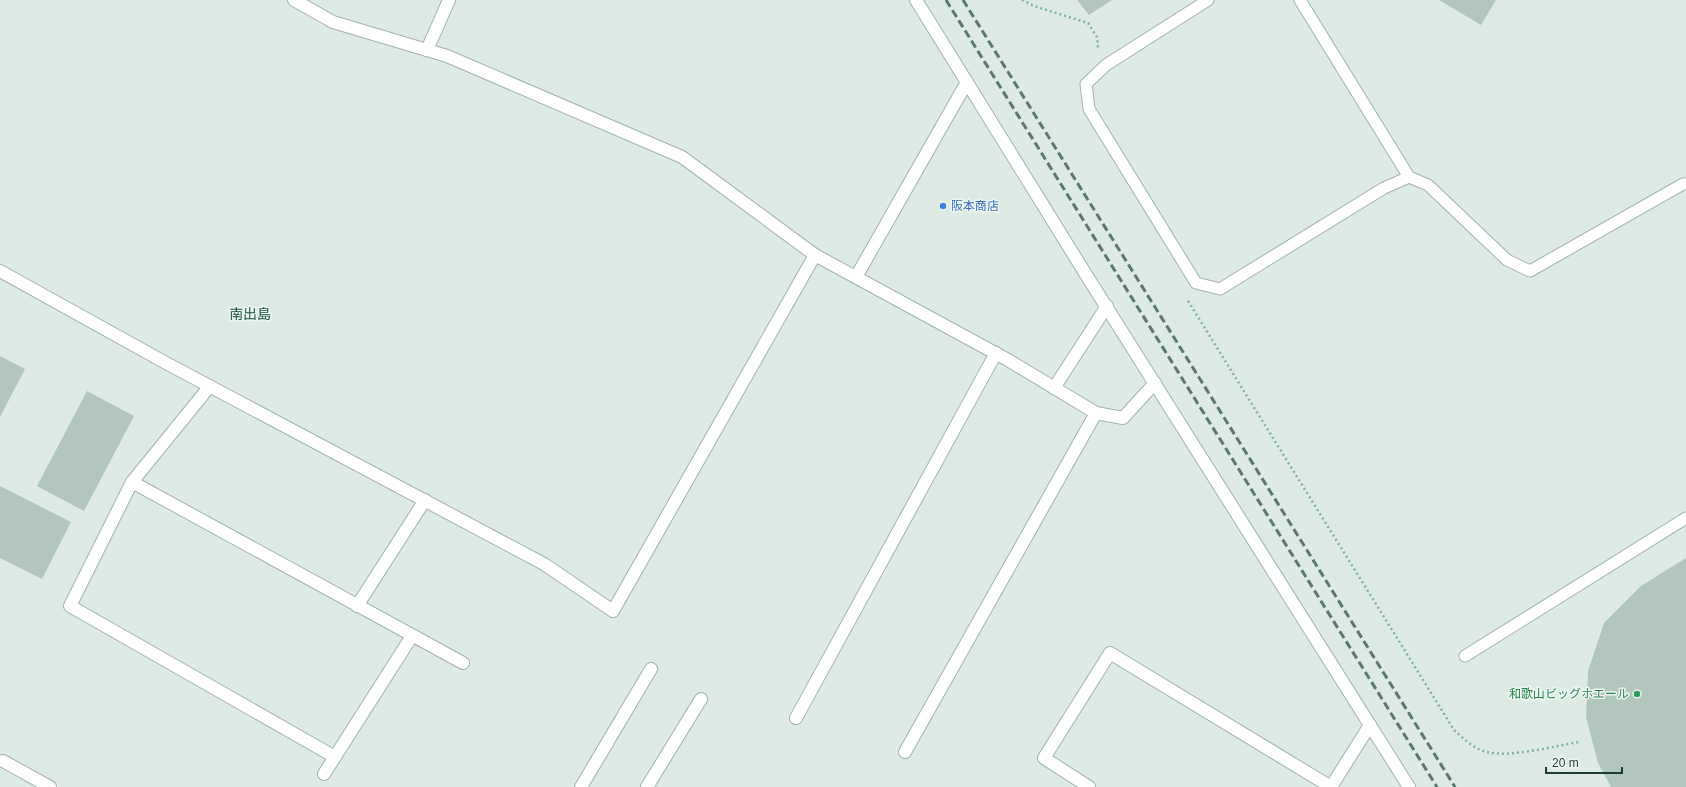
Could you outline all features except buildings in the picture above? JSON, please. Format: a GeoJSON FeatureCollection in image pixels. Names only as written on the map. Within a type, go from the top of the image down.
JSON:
{"type":"FeatureCollection","features":[{"type":"Feature","properties":{"kind":"street"},"geometry":{"type":"LineString","coordinates":[[294,0],[333,22],[447,56],[682,157],[815,255],[996,353],[1096,413],[1123,418],[1155,383]]}},
{"type":"Feature","properties":{"kind":"street"},"geometry":{"type":"LineString","coordinates":[[427,50],[449,0]]}},
{"type":"Feature","properties":{"kind":"street"},"geometry":{"type":"LineString","coordinates":[[916,0],[1409,787]]}},
{"type":"Feature","properties":{"kind":"street"},"geometry":{"type":"LineString","coordinates":[[856,277],[967,82]]}},
{"type":"Feature","properties":{"kind":"street"},"geometry":{"type":"LineString","coordinates":[[0,271],[210,386],[544,564],[613,611],[815,255]]}},
{"type":"Feature","properties":{"kind":"street"},"geometry":{"type":"LineString","coordinates":[[1054,388],[1107,306]]}},
{"type":"Feature","properties":{"kind":"street"},"geometry":{"type":"LineString","coordinates":[[796,718],[996,353]]}},
{"type":"Feature","properties":{"kind":"street"},"geometry":{"type":"LineString","coordinates":[[210,386],[132,482],[70,606],[335,757]]}},
{"type":"Feature","properties":{"kind":"street"},"geometry":{"type":"LineString","coordinates":[[905,752],[1096,413]]}},
{"type":"Feature","properties":{"kind":"street"},"geometry":{"type":"LineString","coordinates":[[132,482],[463,663]]}},
{"type":"Feature","properties":{"kind":"street"},"geometry":{"type":"LineString","coordinates":[[357,606],[425,500]]}},
{"type":"Feature","properties":{"kind":"street"},"geometry":{"type":"LineString","coordinates":[[324,774],[412,636]]}},
{"type":"Feature","properties":{"kind":"street"},"geometry":{"type":"LineString","coordinates":[[1089,787],[1044,758],[1110,653],[1331,787],[1370,725]]}},
{"type":"Feature","properties":{"kind":"street"},"geometry":{"type":"LineString","coordinates":[[581,787],[651,669]]}},
{"type":"Feature","properties":{"kind":"street"},"geometry":{"type":"LineString","coordinates":[[647,787],[701,699]]}},
{"type":"Feature","properties":{"kind":"street"},"geometry":{"type":"LineString","coordinates":[[1,762],[50,787]]}},
{"type":"Feature","properties":{"kind":"lane"},"geometry":{"type":"LineString","coordinates":[[1208,0],[1106,65],[1086,84],[1089,110],[1196,283],[1220,289],[1384,188],[1409,178]]}},
{"type":"Feature","properties":{"kind":"lane"},"geometry":{"type":"LineString","coordinates":[[1300,0],[1409,178],[1428,185],[1507,260],[1530,272],[1683,184],[1686,184]]}},
{"type":"Feature","properties":{"kind":"lane"},"geometry":{"type":"LineString","coordinates":[[1465,656],[1686,518]]}},
{"type":"Feature","properties":{"kind":"path"},"geometry":{"type":"LineString","coordinates":[[1022,0],[1034,6],[1088,23],[1097,38],[1099,50]]}},
{"type":"Feature","properties":{"kind":"path"},"geometry":{"type":"LineString","coordinates":[[1187,298],[1454,730],[1470,744],[1487,752],[1506,754],[1579,742]]}},
{"type":"Feature","properties":{"kind":"railway"},"geometry":{"type":"LineString","coordinates":[[946,0],[1437,787]]}},
{"type":"Feature","properties":{"kind":"railway"},"geometry":{"type":"LineString","coordinates":[[963,0],[1455,787]]}},
{"type":"Feature","properties":{"kind":"place","name":"阪本商店"},"geometry":{"type":"Point","coordinates":[943,206]}},
{"type":"Feature","properties":{"kind":"place","name":"和歌山ビッグホエール"},"geometry":{"type":"Point","coordinates":[1637,694]}},
{"type":"Feature","properties":{"kind":"district","name":"南出島"},"geometry":{"type":"Point","coordinates":[250,314]}}]}
